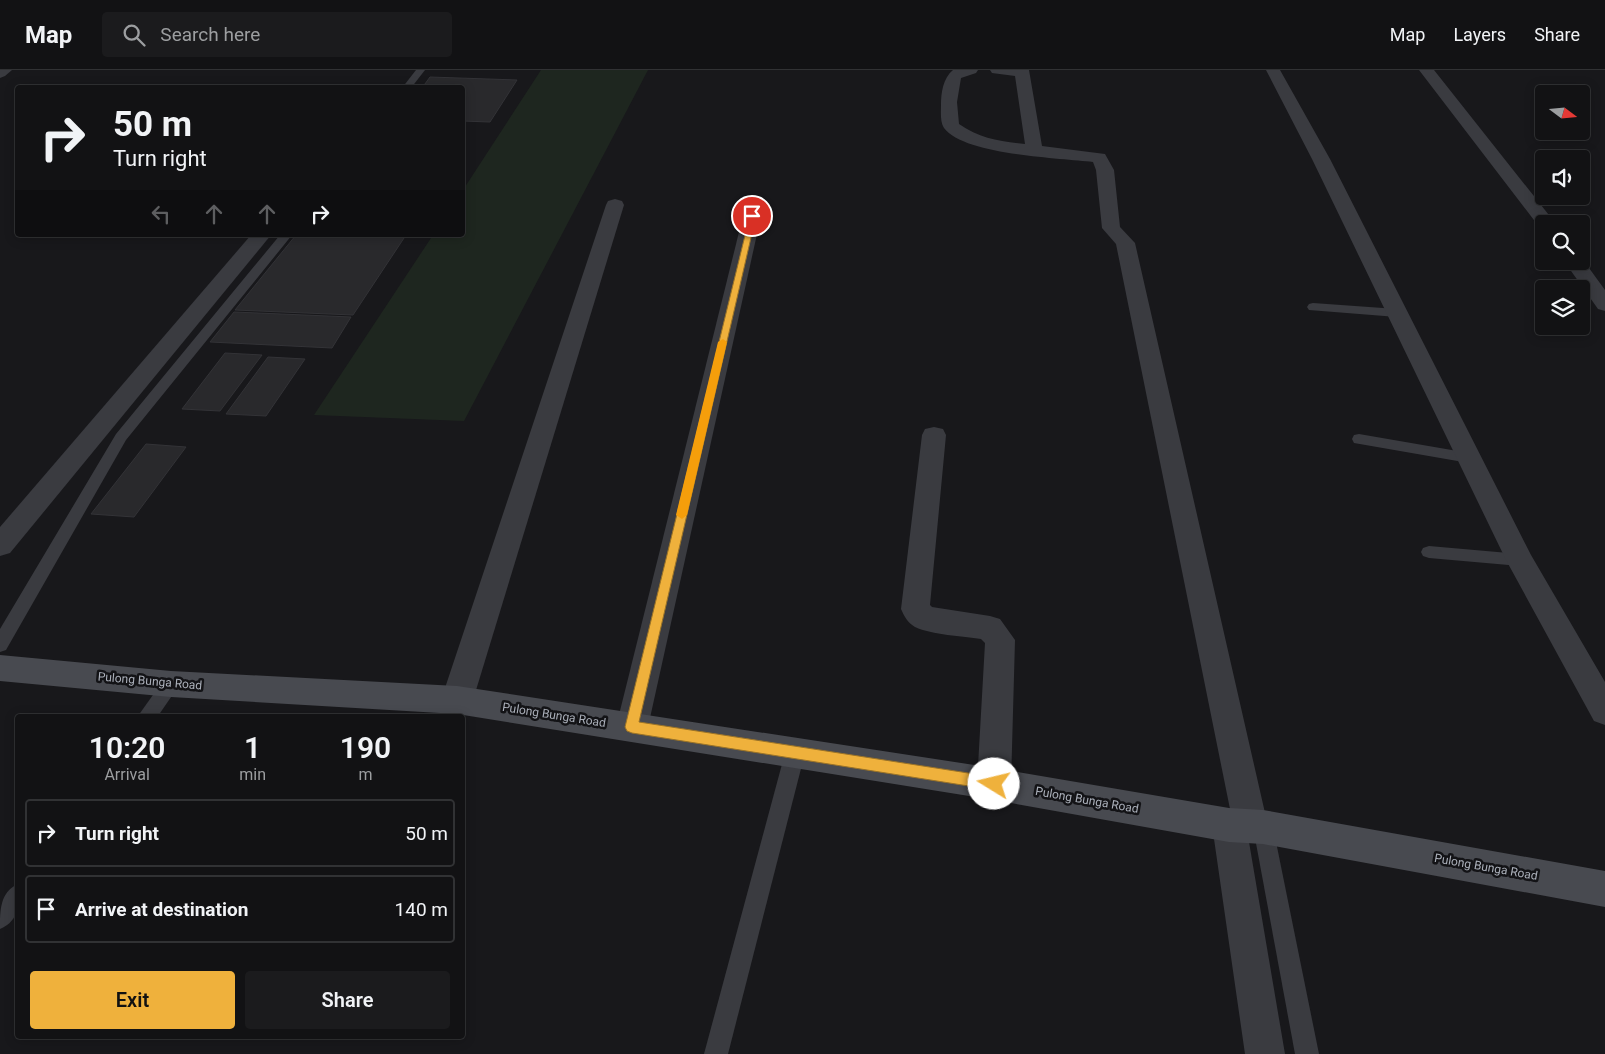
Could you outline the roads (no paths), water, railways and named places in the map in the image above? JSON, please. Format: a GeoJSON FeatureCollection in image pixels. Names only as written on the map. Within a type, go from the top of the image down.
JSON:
{"type":"FeatureCollection","features":[{"type":"Feature","properties":{"kind":"main road","name":"Pulong Bunga Road"},"geometry":{"type":"LineString","coordinates":[[0,668],[171,684],[457,700],[994,784],[1248,826],[1605,889]]}},
{"type":"Feature","properties":{"kind":"street"},"geometry":{"type":"LineString","coordinates":[[0,73],[5,70]]}},
{"type":"Feature","properties":{"kind":"street"},"geometry":{"type":"LineString","coordinates":[[971,70],[961,71],[954,78],[948,112],[952,126],[965,136],[988,145],[1100,158],[1105,170],[1111,228],[1125,243],[1248,826],[1266,1054]]}},
{"type":"Feature","properties":{"kind":"street"},"geometry":{"type":"LineString","coordinates":[[997,70],[1022,71],[1034,151]]}},
{"type":"Feature","properties":{"kind":"street"},"geometry":{"type":"LineString","coordinates":[[1273,70],[1322,159],[1520,560],[1605,711]]}},
{"type":"Feature","properties":{"kind":"street"},"geometry":{"type":"LineString","coordinates":[[1426,70],[1541,215]]}},
{"type":"Feature","properties":{"kind":"street"},"geometry":{"type":"LineString","coordinates":[[457,700],[615,205]]}},
{"type":"Feature","properties":{"kind":"street"},"geometry":{"type":"LineString","coordinates":[[632,727],[752,216]]}},
{"type":"Feature","properties":{"kind":"street"},"geometry":{"type":"LineString","coordinates":[[0,546],[258,237]]}},
{"type":"Feature","properties":{"kind":"street"},"geometry":{"type":"LineString","coordinates":[[1580,270],[1605,305]]}},
{"type":"Feature","properties":{"kind":"street"},"geometry":{"type":"LineString","coordinates":[[934,435],[915,608],[924,618],[990,628],[1000,640],[994,784]]}},
{"type":"Feature","properties":{"kind":"lane"},"geometry":{"type":"LineString","coordinates":[[408,85],[420,70]]}},
{"type":"Feature","properties":{"kind":"lane"},"geometry":{"type":"LineString","coordinates":[[0,645],[121,437],[284,237]]}},
{"type":"Feature","properties":{"kind":"lane"},"geometry":{"type":"LineString","coordinates":[[1313,307],[1397,313]]}},
{"type":"Feature","properties":{"kind":"lane"},"geometry":{"type":"LineString","coordinates":[[1359,439],[1469,458]]}},
{"type":"Feature","properties":{"kind":"lane"},"geometry":{"type":"LineString","coordinates":[[1429,552],[1520,560]]}},
{"type":"Feature","properties":{"kind":"lane"},"geometry":{"type":"LineString","coordinates":[[148,714],[171,684]]}},
{"type":"Feature","properties":{"kind":"lane"},"geometry":{"type":"LineString","coordinates":[[716,1054],[795,752]]}},
{"type":"Feature","properties":{"kind":"lane"},"geometry":{"type":"LineString","coordinates":[[1248,826],[1307,1054]]}},
{"type":"Feature","properties":{"kind":"lane"},"geometry":{"type":"LineString","coordinates":[[0,918],[15,898]]}}]}
